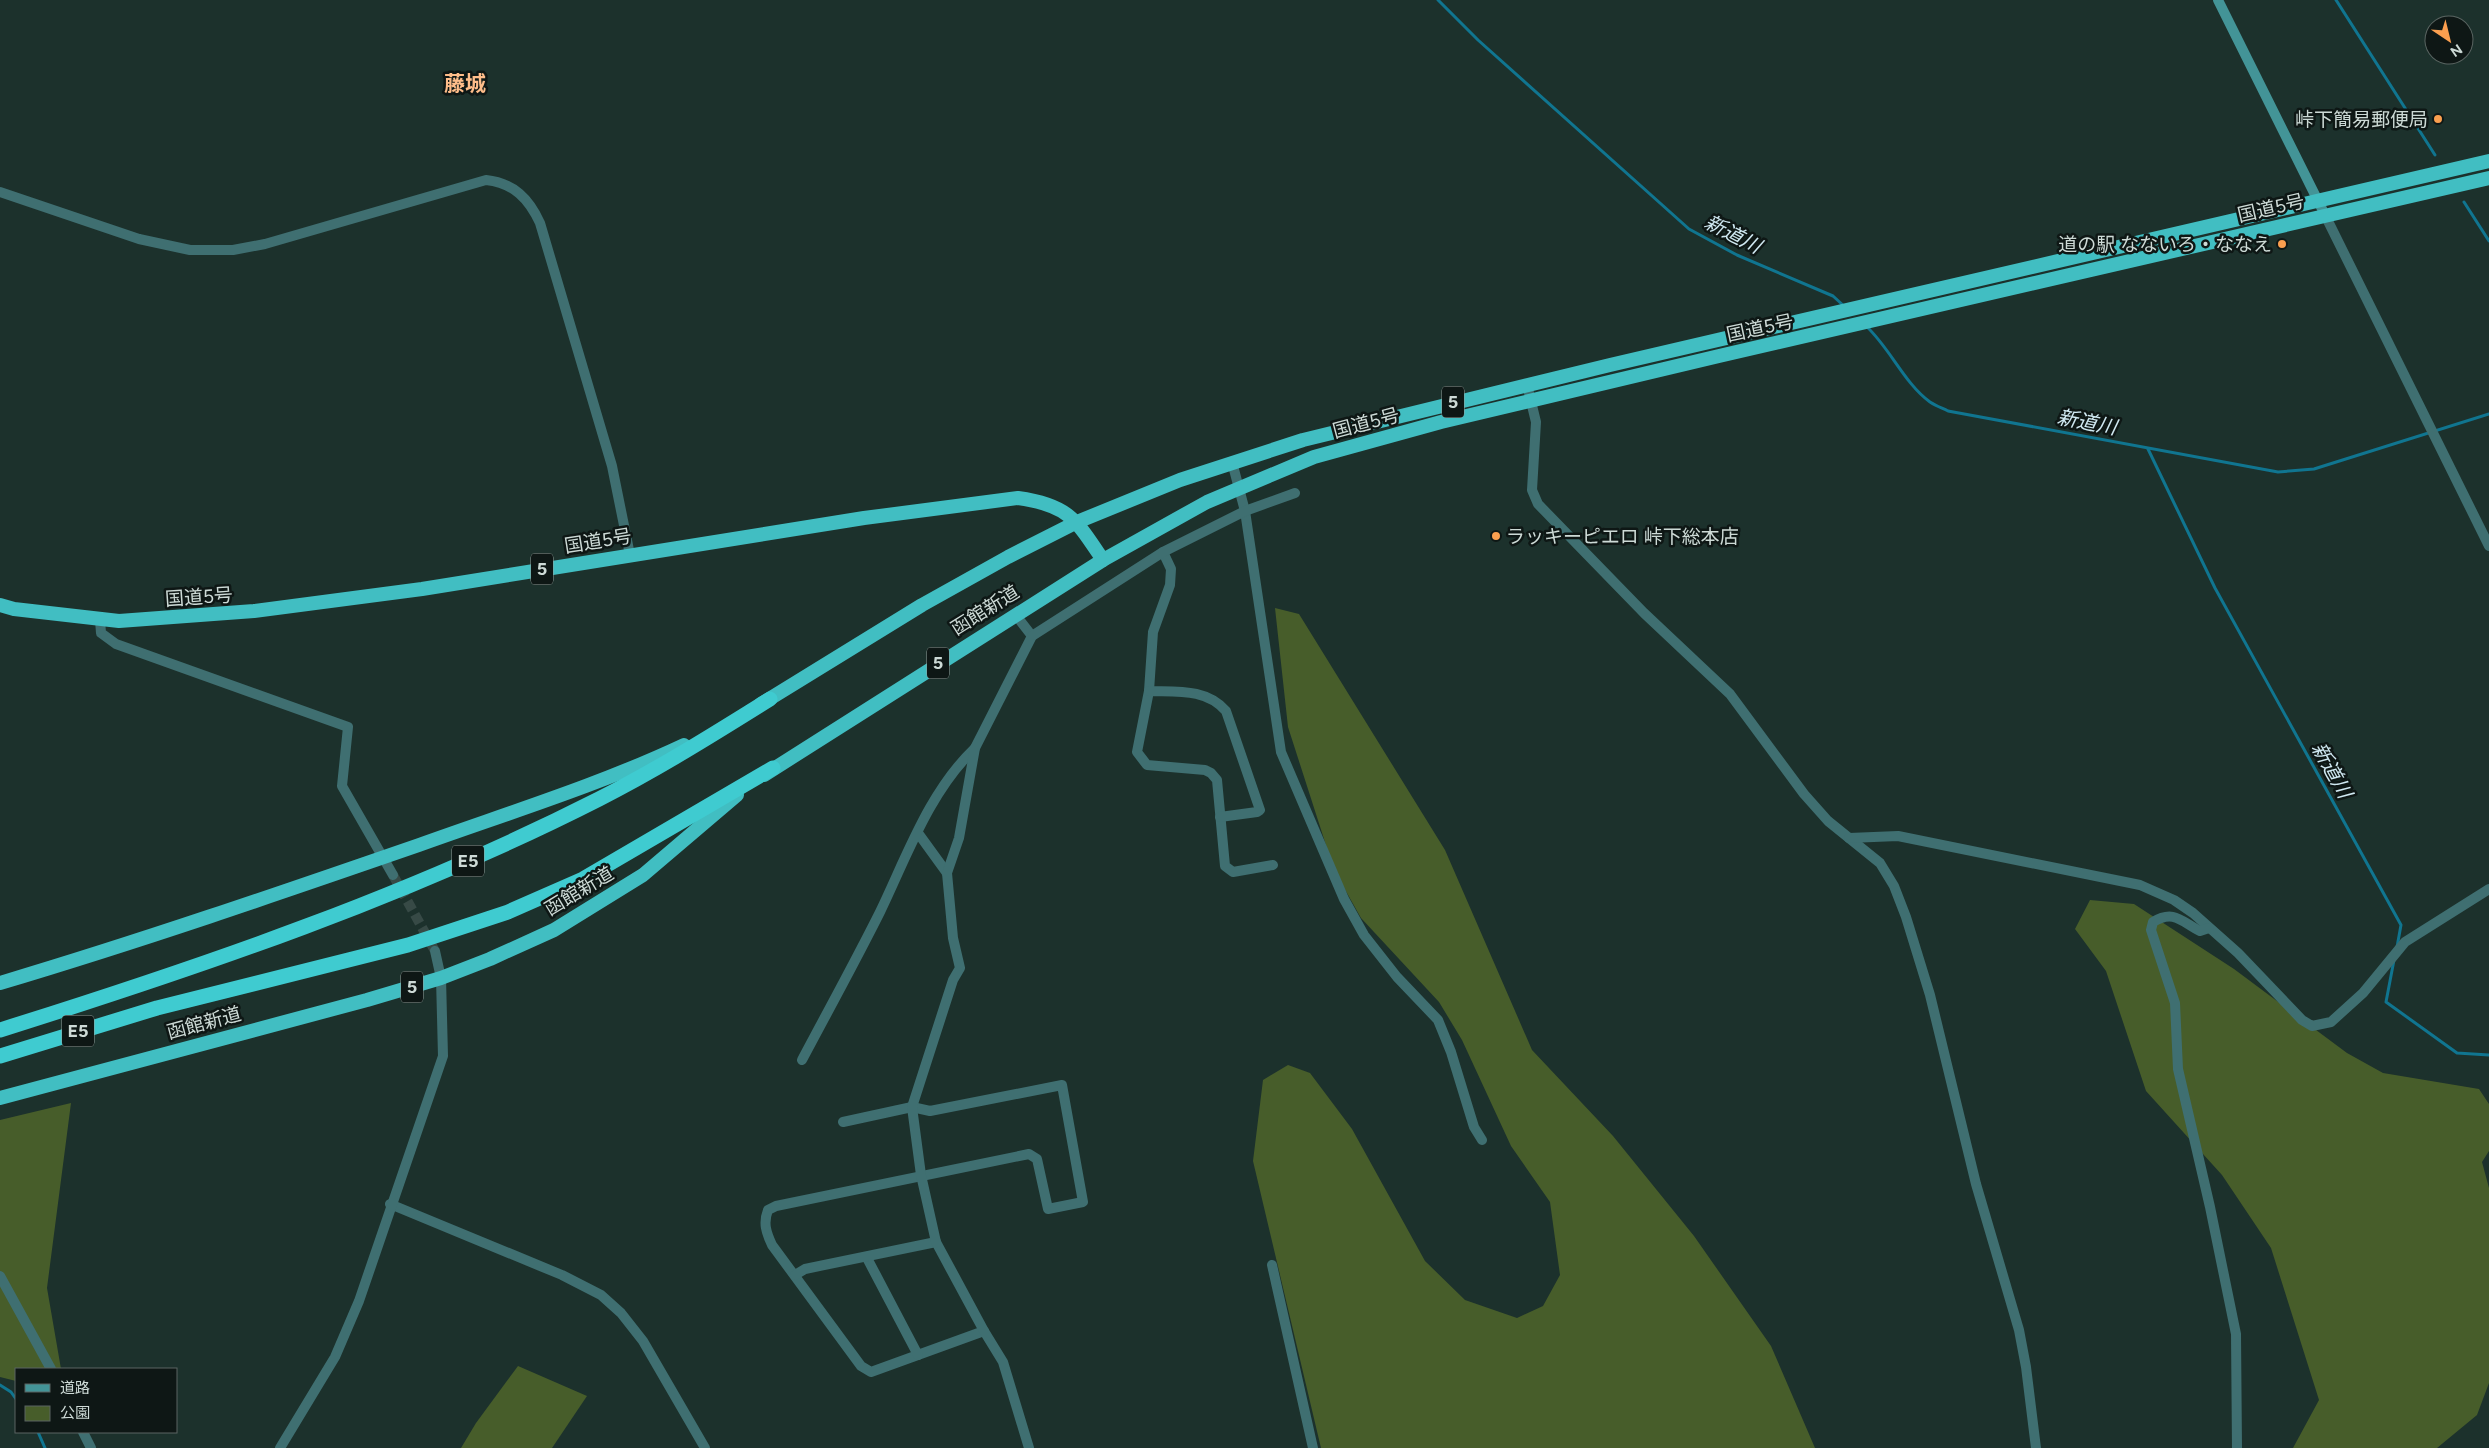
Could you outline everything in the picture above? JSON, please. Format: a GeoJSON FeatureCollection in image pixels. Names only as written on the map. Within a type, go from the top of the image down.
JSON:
{"type":"FeatureCollection","features":[{"type":"Feature","properties":{"kind":"highway","name":"国道5号"},"geometry":{"type":"LineString","coordinates":[[1077,522],[1180,480],[1232,462],[1355,426],[2489,161]]}},
{"type":"Feature","properties":{"kind":"highway","name":"国道5号"},"geometry":{"type":"LineString","coordinates":[[0,605],[14,609],[119,621],[254,612],[422,589],[864,518],[1018,498],[1044,502],[1062,510],[1077,522],[1103,560],[1175,518],[1240,487],[1306,460],[1354,445],[1530,401],[2489,178]]}},
{"type":"Feature","properties":{"kind":"highway","name":"函館新道"},"geometry":{"type":"LineString","coordinates":[[0,983],[146,939],[646,763],[721,727],[922,605],[1008,557],[1077,522]]}},
{"type":"Feature","properties":{"kind":"highway","name":"函館新道"},"geometry":{"type":"LineString","coordinates":[[0,1056],[157,1008],[379,953],[437,936],[508,912],[583,879],[773,768],[1103,560]]}},
{"type":"Feature","properties":{"kind":"highway","name":"E5"},"geometry":{"type":"LineString","coordinates":[[0,1030],[148,981],[313,923],[502,846],[635,780],[770,699]]}},
{"type":"Feature","properties":{"kind":"highway","name":"函館新道"},"geometry":{"type":"LineString","coordinates":[[0,1098],[441,978],[522,946],[586,913],[649,871],[715,813],[773,768]]}},
{"type":"Feature","properties":{"kind":"main road"},"geometry":{"type":"LineString","coordinates":[[2218,0],[2325,215]]}},
{"type":"Feature","properties":{"kind":"street"},"geometry":{"type":"LineString","coordinates":[[0,192],[139,239],[190,250],[215,251],[233,250],[265,244],[486,180],[500,181],[511,186],[529,203],[540,223],[612,466],[630,555]]}},
{"type":"Feature","properties":{"kind":"street"},"geometry":{"type":"LineString","coordinates":[[2325,215],[2489,546]]}},
{"type":"Feature","properties":{"kind":"street"},"geometry":{"type":"LineString","coordinates":[[1527,385],[1536,422],[1532,490],[1538,504],[1644,614],[1730,694],[1804,794],[1828,821],[1880,863],[1894,886],[1928,987],[1976,1184],[2019,1330],[2026,1367],[2036,1448]]}},
{"type":"Feature","properties":{"kind":"street"},"geometry":{"type":"LineString","coordinates":[[1232,462],[1245,511],[1282,752],[1344,899],[1364,935],[1398,977],[1438,1020],[1451,1052],[1474,1127],[1482,1140]]}},
{"type":"Feature","properties":{"kind":"street"},"geometry":{"type":"LineString","coordinates":[[1030,1448],[1004,1362],[984,1331],[936,1242],[921,1176],[912,1108],[943,1008],[960,968],[953,938],[947,873],[959,838],[975,748],[1032,636],[1163,552],[1245,511],[1295,493]]}},
{"type":"Feature","properties":{"kind":"street"},"geometry":{"type":"LineString","coordinates":[[1163,552],[1171,569],[1170,585],[1153,632],[1149,691],[1136,752],[1147,765],[1205,770],[1211,773],[1217,780],[1225,866],[1229,870],[1233,872],[1273,865]]}},
{"type":"Feature","properties":{"kind":"street"},"geometry":{"type":"LineString","coordinates":[[1015,614],[1032,636]]}},
{"type":"Feature","properties":{"kind":"street"},"geometry":{"type":"LineString","coordinates":[[100,620],[101,633],[116,644],[348,727],[342,786],[393,875]]}},
{"type":"Feature","properties":{"kind":"street"},"geometry":{"type":"LineString","coordinates":[[1149,691],[1195,693],[1218,702],[1226,711],[1260,810],[1220,817]]}},
{"type":"Feature","properties":{"kind":"street"},"geometry":{"type":"LineString","coordinates":[[802,1060],[879,914],[941,789],[958,764],[975,748]]}},
{"type":"Feature","properties":{"kind":"street"},"geometry":{"type":"LineString","coordinates":[[918,833],[947,873]]}},
{"type":"Feature","properties":{"kind":"street"},"geometry":{"type":"LineString","coordinates":[[1849,838],[1907,837],[2140,885],[2174,900],[2209,928],[2238,952],[2302,1020],[2312,1026],[2331,1022],[2363,993],[2405,942],[2489,888]]}},
{"type":"Feature","properties":{"kind":"street"},"geometry":{"type":"LineString","coordinates":[[2209,928],[2200,931],[2176,917],[2166,915],[2153,922],[2151,930],[2174,1003],[2178,1069],[2208,1198],[2236,1334],[2237,1448]]}},
{"type":"Feature","properties":{"kind":"street"},"geometry":{"type":"LineString","coordinates":[[280,1448],[335,1356],[359,1301],[390,1204],[443,1056],[441,978],[435,951]]}},
{"type":"Feature","properties":{"kind":"street"},"geometry":{"type":"LineString","coordinates":[[843,1122],[912,1108],[930,1111],[1062,1085],[1083,1202],[1048,1209],[1037,1159],[1029,1154],[776,1206],[768,1210],[765,1218],[766,1230],[772,1245],[861,1366],[871,1372],[984,1331]]}},
{"type":"Feature","properties":{"kind":"street"},"geometry":{"type":"LineString","coordinates":[[390,1204],[562,1275],[600,1295],[621,1313],[633,1328],[705,1448]]}},
{"type":"Feature","properties":{"kind":"street"},"geometry":{"type":"LineString","coordinates":[[795,1275],[806,1269],[867,1258],[936,1242]]}},
{"type":"Feature","properties":{"kind":"street"},"geometry":{"type":"LineString","coordinates":[[867,1258],[918,1355]]}},
{"type":"Feature","properties":{"kind":"street"},"geometry":{"type":"LineString","coordinates":[[1272,1264],[1313,1448]]}},
{"type":"Feature","properties":{"kind":"street"},"geometry":{"type":"LineString","coordinates":[[0,1276],[50,1368]]}},
{"type":"Feature","properties":{"kind":"street"},"geometry":{"type":"LineString","coordinates":[[84,1433],[91,1448]]}},
{"type":"Feature","properties":{"kind":"green space"},"geometry":{"type":"Polygon","coordinates":[[[1275,608],[1299,614],[1445,850],[1532,1050],[1613,1136],[1694,1236],[1771,1346],[1815,1448],[1321,1448],[1253,1161],[1263,1080],[1288,1065],[1310,1073],[1352,1129],[1425,1261],[1465,1300],[1517,1318],[1543,1306],[1560,1275],[1550,1202],[1511,1146],[1462,1040],[1439,1002],[1361,918],[1334,870],[1288,727],[1275,608]]]}},
{"type":"Feature","properties":{"kind":"green space"},"geometry":{"type":"Polygon","coordinates":[[[2090,900],[2134,904],[2234,969],[2347,1053],[2383,1073],[2479,1089],[2489,1104],[2489,1151],[2482,1162],[2489,1188],[2489,1383],[2477,1415],[2437,1448],[2293,1448],[2319,1400],[2271,1248],[2222,1175],[2146,1091],[2106,971],[2075,929],[2090,900]]]}},
{"type":"Feature","properties":{"kind":"green space"},"geometry":{"type":"Polygon","coordinates":[[[71,1103],[47,1288],[61,1368],[15,1368],[15,1381],[0,1377],[0,1120],[71,1103]]]}},
{"type":"Feature","properties":{"kind":"green space"},"geometry":{"type":"Polygon","coordinates":[[[518,1366],[587,1396],[552,1448],[461,1448],[476,1423],[518,1366]]]}},
{"type":"Feature","properties":{"kind":"waterway","name":"新道川"},"geometry":{"type":"LineString","coordinates":[[1438,0],[1478,40],[1689,229],[1737,255],[1833,296],[1845,307]]}},
{"type":"Feature","properties":{"kind":"waterway"},"geometry":{"type":"LineString","coordinates":[[2336,0],[2435,155]]}},
{"type":"Feature","properties":{"kind":"waterway"},"geometry":{"type":"LineString","coordinates":[[2464,202],[2489,241]]}},
{"type":"Feature","properties":{"kind":"waterway"},"geometry":{"type":"LineString","coordinates":[[1866,326],[1875,335],[1912,385],[1932,403],[1948,411],[2278,472],[2314,469],[2489,414]]}},
{"type":"Feature","properties":{"kind":"waterway","name":"新道川"},"geometry":{"type":"LineString","coordinates":[[2148,449],[2215,588],[2401,925],[2397,947]]}},
{"type":"Feature","properties":{"kind":"waterway","name":"新道川"},"geometry":{"type":"LineString","coordinates":[[2394,960],[2386,1002],[2457,1053],[2489,1055]]}},
{"type":"Feature","properties":{"kind":"waterway"},"geometry":{"type":"LineString","coordinates":[[0,1385],[11,1392],[15,1398]]}},
{"type":"Feature","properties":{"kind":"waterway"},"geometry":{"type":"LineString","coordinates":[[38,1433],[45,1448]]}},
{"type":"Feature","properties":{"kind":"tunnel"},"geometry":{"type":"LineString","coordinates":[[393,875],[435,951]]}},
{"type":"Feature","properties":{"kind":"place","name":"峠下簡易郵便局"},"geometry":{"type":"Point","coordinates":[2438,119]}},
{"type":"Feature","properties":{"kind":"place","name":"道の駅 なないろ・ななえ"},"geometry":{"type":"Point","coordinates":[2282,244]}},
{"type":"Feature","properties":{"kind":"place","name":"ラッキーピエロ 峠下総本店"},"geometry":{"type":"Point","coordinates":[1496,536]}},
{"type":"Feature","properties":{"kind":"district","name":"藤城"},"geometry":{"type":"Point","coordinates":[465,83]}}]}
